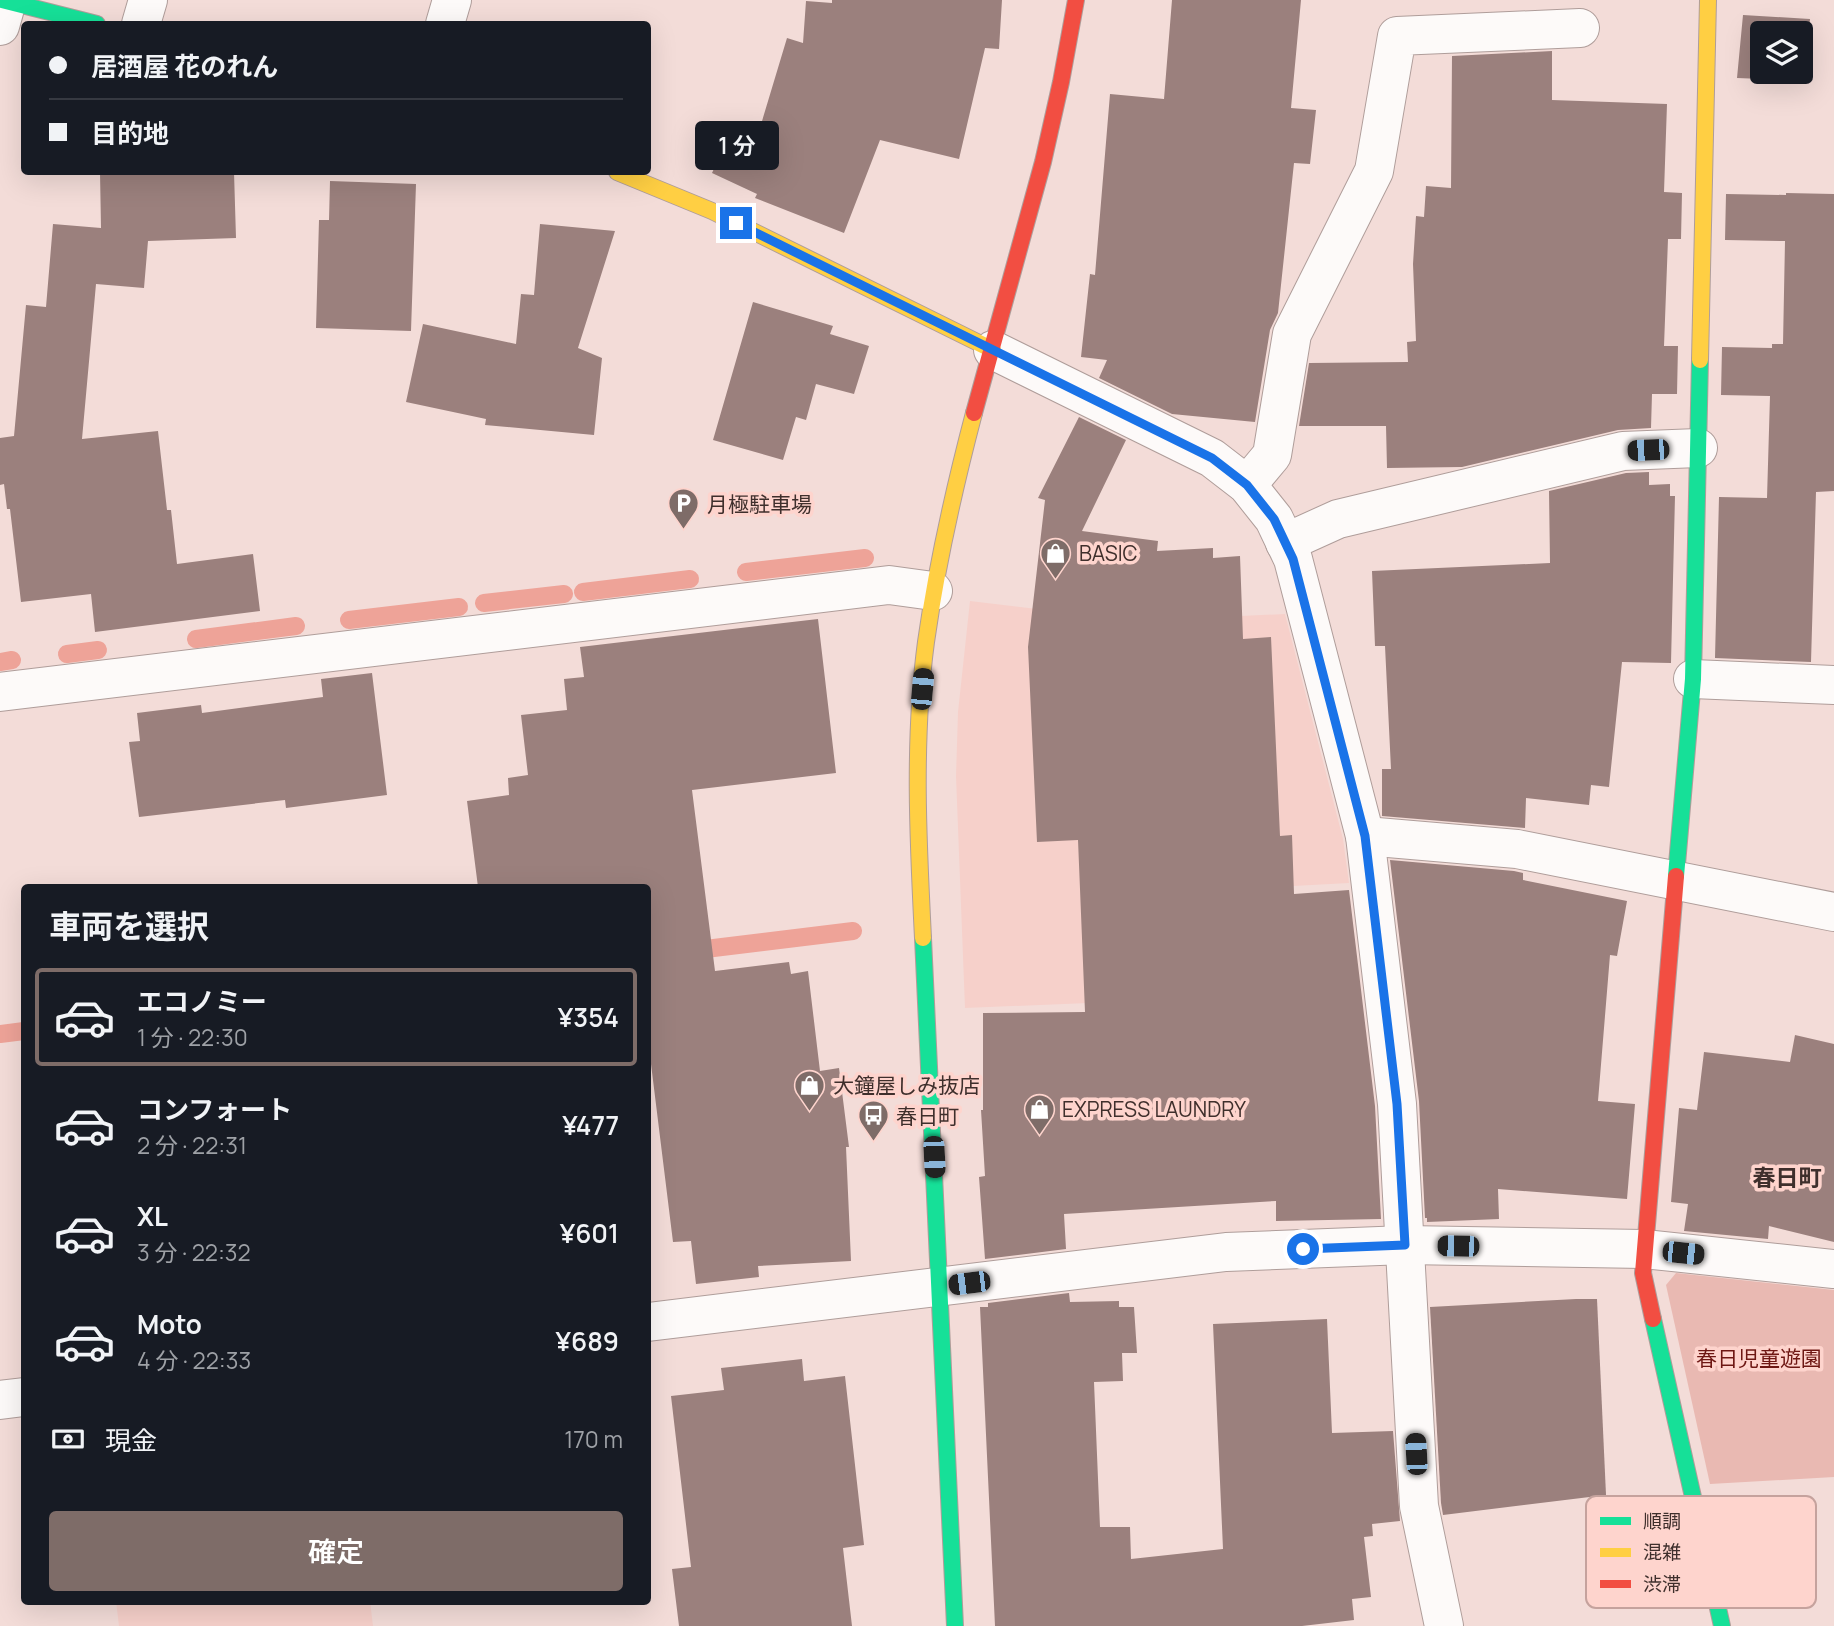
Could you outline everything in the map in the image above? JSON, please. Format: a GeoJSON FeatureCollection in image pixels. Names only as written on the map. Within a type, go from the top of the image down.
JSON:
{"type":"FeatureCollection","features":[{"type":"Feature","properties":{"kind":"street"},"geometry":{"type":"LineString","coordinates":[[142,21],[148,0]]}},
{"type":"Feature","properties":{"kind":"street"},"geometry":{"type":"LineString","coordinates":[[447,21],[452,0]]}},
{"type":"Feature","properties":{"kind":"street"},"geometry":{"type":"LineString","coordinates":[[955,1626],[918,776],[920,710],[933,591],[947,515],[1048,141],[1076,0]]}},
{"type":"Feature","properties":{"kind":"street"},"geometry":{"type":"LineString","coordinates":[[1693,1496],[1643,1273],[1693,679],[1708,0]]}},
{"type":"Feature","properties":{"kind":"street"},"geometry":{"type":"LineString","coordinates":[[3,9],[78,21]]}},
{"type":"Feature","properties":{"kind":"street"},"geometry":{"type":"LineString","coordinates":[[1247,485],[1272,455],[1292,334],[1374,171],[1397,36],[1580,28]]}},
{"type":"Feature","properties":{"kind":"street"},"geometry":{"type":"LineString","coordinates":[[624,175],[712,211],[1212,458],[1247,485],[1274,519],[1293,559],[1365,836],[1397,1104],[1419,1506],[1444,1626]]}},
{"type":"Feature","properties":{"kind":"street"},"geometry":{"type":"LineString","coordinates":[[1285,543],[1338,519],[1623,451],[1698,448]]}},
{"type":"Feature","properties":{"kind":"street"},"geometry":{"type":"LineString","coordinates":[[0,692],[889,585],[933,591]]}},
{"type":"Feature","properties":{"kind":"street"},"geometry":{"type":"LineString","coordinates":[[1693,679],[1834,685]]}},
{"type":"Feature","properties":{"kind":"street"},"geometry":{"type":"LineString","coordinates":[[1365,836],[1517,849],[1834,912]]}},
{"type":"Feature","properties":{"kind":"street"},"geometry":{"type":"LineString","coordinates":[[651,1322],[1226,1252],[1405,1245],[1644,1249],[1834,1269]]}},
{"type":"Feature","properties":{"kind":"street"},"geometry":{"type":"LineString","coordinates":[[0,1400],[21,1397]]}},
{"type":"Feature","properties":{"kind":"street"},"geometry":{"type":"LineString","coordinates":[[1718,1608],[1722,1626]]}},
{"type":"Feature","properties":{"kind":"shaded area"},"geometry":{"type":"Polygon","coordinates":[[[970,601],[1136,621],[1285,614],[1343,839],[1349,883],[1179,892],[1184,999],[965,1008],[956,776],[958,712],[970,601]]]}},
{"type":"Feature","properties":{"kind":"shaded area"},"geometry":{"type":"Polygon","coordinates":[[[116,1605],[370,1605],[373,1626],[119,1626],[116,1605]]]}},
{"type":"Feature","properties":{"kind":"green space","name":"春日児童遊園"},"geometry":{"type":"Polygon","coordinates":[[[1676,1273],[1834,1290],[1834,1477],[1710,1484],[1666,1285],[1676,1273]]]}},
{"type":"Feature","properties":{"kind":"building"},"geometry":{"type":"Polygon","coordinates":[[[832,0],[1002,0],[999,49],[985,48],[959,159],[880,140],[844,233],[755,198],[757,194],[712,173],[732,130],[756,141],[787,38],[803,43],[806,1],[832,3],[832,0]]]}},
{"type":"Feature","properties":{"kind":"building"},"geometry":{"type":"Polygon","coordinates":[[[1172,0],[1301,0],[1291,108],[1316,110],[1310,164],[1294,163],[1278,313],[1270,330],[1255,422],[1172,414],[1099,378],[1107,360],[1081,357],[1090,274],[1095,275],[1110,94],[1164,99],[1172,0]]]}},
{"type":"Feature","properties":{"kind":"building"},"geometry":{"type":"Polygon","coordinates":[[[1743,15],[1810,19],[1750,21],[1750,79],[1737,78],[1743,15]]]}},
{"type":"Feature","properties":{"kind":"building"},"geometry":{"type":"Polygon","coordinates":[[[1552,51],[1552,100],[1667,104],[1664,192],[1682,193],[1681,239],[1668,239],[1664,346],[1678,346],[1677,394],[1652,394],[1651,428],[1618,430],[1462,467],[1387,468],[1386,426],[1299,426],[1309,363],[1408,362],[1407,342],[1416,341],[1413,264],[1416,216],[1424,217],[1426,186],[1451,188],[1452,56],[1552,51]]]}},
{"type":"Feature","properties":{"kind":"building"},"geometry":{"type":"Polygon","coordinates":[[[100,175],[234,175],[236,238],[148,241],[144,288],[96,284],[82,439],[158,431],[167,510],[171,510],[177,564],[253,554],[260,611],[95,632],[91,594],[21,602],[10,509],[7,509],[4,484],[0,485],[0,438],[14,436],[26,305],[46,307],[53,224],[101,228],[100,175]]]}},
{"type":"Feature","properties":{"kind":"building"},"geometry":{"type":"Polygon","coordinates":[[[330,181],[416,184],[411,331],[316,328],[319,220],[329,220],[330,181]]]}},
{"type":"Feature","properties":{"kind":"building"},"geometry":{"type":"Polygon","coordinates":[[[1726,194],[1834,194],[1834,491],[1816,492],[1811,662],[1715,658],[1719,497],[1767,498],[1770,396],[1721,395],[1722,347],[1772,348],[1772,344],[1783,344],[1785,241],[1725,240],[1726,194]]]}},
{"type":"Feature","properties":{"kind":"building"},"geometry":{"type":"Polygon","coordinates":[[[540,224],[615,231],[578,348],[602,358],[594,435],[485,425],[486,419],[406,402],[423,324],[516,344],[521,294],[534,295],[540,224]]]}},
{"type":"Feature","properties":{"kind":"building"},"geometry":{"type":"Polygon","coordinates":[[[753,302],[833,326],[830,334],[869,346],[854,394],[816,384],[806,420],[796,417],[783,460],[713,440],[753,302]]]}},
{"type":"Feature","properties":{"kind":"building"},"geometry":{"type":"Polygon","coordinates":[[[1079,417],[1126,440],[1082,531],[1158,541],[1157,551],[1213,548],[1213,558],[1240,556],[1243,639],[1271,637],[1280,836],[1292,835],[1294,894],[1349,890],[1375,1106],[1381,1219],[1276,1221],[1276,1201],[1064,1214],[1066,1249],[985,1259],[979,1177],[985,1176],[981,1110],[983,1013],[1085,1012],[1078,840],[1037,842],[1028,647],[1045,500],[1038,498],[1079,417]]]}},
{"type":"Feature","properties":{"kind":"building"},"geometry":{"type":"Polygon","coordinates":[[[1649,472],[1649,485],[1670,484],[1670,496],[1675,496],[1671,663],[1622,662],[1609,787],[1591,785],[1589,805],[1526,798],[1525,828],[1382,816],[1382,769],[1391,769],[1385,646],[1375,646],[1372,571],[1550,563],[1549,491],[1626,473],[1649,472]]]}},
{"type":"Feature","properties":{"kind":"building"},"geometry":{"type":"Polygon","coordinates":[[[818,619],[836,773],[692,790],[715,971],[789,962],[791,974],[808,971],[820,1071],[839,1068],[849,1147],[846,1147],[851,1261],[758,1266],[759,1277],[696,1284],[691,1241],[673,1242],[651,1064],[651,884],[478,884],[467,801],[509,795],[508,778],[528,775],[521,715],[567,710],[564,679],[584,677],[580,647],[818,619]]]}},
{"type":"Feature","properties":{"kind":"building"},"geometry":{"type":"Polygon","coordinates":[[[372,673],[387,795],[286,808],[285,800],[139,817],[129,742],[140,741],[137,713],[201,705],[202,713],[323,697],[321,679],[372,673]]]}},
{"type":"Feature","properties":{"kind":"building"},"geometry":{"type":"Polygon","coordinates":[[[1390,860],[1514,871],[1523,873],[1523,880],[1627,901],[1617,956],[1610,955],[1598,1101],[1635,1104],[1627,1199],[1498,1189],[1499,1219],[1427,1222],[1419,1101],[1390,860]]]}},
{"type":"Feature","properties":{"kind":"building"},"geometry":{"type":"Polygon","coordinates":[[[1795,1035],[1834,1044],[1834,1242],[1769,1226],[1768,1239],[1684,1231],[1688,1204],[1671,1202],[1679,1108],[1697,1110],[1704,1052],[1790,1062],[1795,1035]]]}},
{"type":"Feature","properties":{"kind":"building"},"geometry":{"type":"Polygon","coordinates":[[[1069,1293],[1070,1302],[1119,1301],[1119,1307],[1134,1307],[1137,1353],[1122,1353],[1123,1381],[1094,1382],[1100,1527],[1130,1527],[1131,1559],[1223,1549],[1213,1324],[1327,1319],[1332,1433],[1393,1431],[1400,1521],[1372,1524],[1373,1536],[1364,1537],[1371,1597],[1352,1599],[1354,1620],[1302,1626],[995,1626],[980,1307],[988,1307],[988,1303],[1069,1293]]]}},
{"type":"Feature","properties":{"kind":"building"},"geometry":{"type":"Polygon","coordinates":[[[1597,1299],[1606,1495],[1443,1515],[1430,1307],[1597,1299]]]}},
{"type":"Feature","properties":{"kind":"building"},"geometry":{"type":"Polygon","coordinates":[[[802,1359],[804,1381],[845,1376],[864,1545],[843,1548],[852,1626],[679,1626],[672,1569],[691,1567],[671,1396],[724,1390],[721,1368],[802,1359]]]}},
{"type":"Feature","properties":{"kind":"waterway"},"geometry":{"type":"LineString","coordinates":[[746,572],[865,558]]}},
{"type":"Feature","properties":{"kind":"waterway"},"geometry":{"type":"LineString","coordinates":[[583,592],[690,579]]}},
{"type":"Feature","properties":{"kind":"waterway"},"geometry":{"type":"LineString","coordinates":[[484,603],[564,594]]}},
{"type":"Feature","properties":{"kind":"waterway"},"geometry":{"type":"LineString","coordinates":[[349,620],[459,607]]}},
{"type":"Feature","properties":{"kind":"waterway"},"geometry":{"type":"LineString","coordinates":[[196,639],[296,626]]}},
{"type":"Feature","properties":{"kind":"waterway"},"geometry":{"type":"LineString","coordinates":[[67,654],[98,650]]}},
{"type":"Feature","properties":{"kind":"waterway"},"geometry":{"type":"LineString","coordinates":[[0,662],[12,660]]}},
{"type":"Feature","properties":{"kind":"waterway"},"geometry":{"type":"LineString","coordinates":[[651,956],[853,931]]}},
{"type":"Feature","properties":{"kind":"waterway"},"geometry":{"type":"LineString","coordinates":[[0,1034],[21,1031]]}},
{"type":"Feature","properties":{"kind":"traffic: fast"},"geometry":{"type":"LineString","coordinates":[[2,0],[85,21]]}},
{"type":"Feature","properties":{"kind":"traffic: fast"},"geometry":{"type":"LineString","coordinates":[[1676,876],[1693,679],[1700,360]]}},
{"type":"Feature","properties":{"kind":"traffic: fast"},"geometry":{"type":"LineString","coordinates":[[923,938],[955,1626]]}},
{"type":"Feature","properties":{"kind":"traffic: fast"},"geometry":{"type":"LineString","coordinates":[[1653,1319],[1693,1496]]}},
{"type":"Feature","properties":{"kind":"traffic: fast"},"geometry":{"type":"LineString","coordinates":[[1718,1608],[1722,1626]]}},
{"type":"Feature","properties":{"kind":"traffic: slow"},"geometry":{"type":"LineString","coordinates":[[1700,360],[1708,0]]}},
{"type":"Feature","properties":{"kind":"traffic: slow"},"geometry":{"type":"LineString","coordinates":[[624,175],[712,211],[993,350]]}},
{"type":"Feature","properties":{"kind":"traffic: slow"},"geometry":{"type":"LineString","coordinates":[[923,938],[918,790],[922,679],[941,555],[974,413]]}},
{"type":"Feature","properties":{"kind":"traffic: jam"},"geometry":{"type":"LineString","coordinates":[[974,413],[1043,162],[1076,0]]}},
{"type":"Feature","properties":{"kind":"traffic: jam"},"geometry":{"type":"LineString","coordinates":[[1653,1319],[1643,1273],[1676,876]]}},
{"type":"Feature","properties":{"kind":"place","name":"月極駐車場"},"geometry":{"type":"Point","coordinates":[684,531]}},
{"type":"Feature","properties":{"kind":"place","name":"BASIC"},"geometry":{"type":"Point","coordinates":[1056,580]}},
{"type":"Feature","properties":{"kind":"place","name":"大鐘屋しみ抜店"},"geometry":{"type":"Point","coordinates":[810,1112]}},
{"type":"Feature","properties":{"kind":"place","name":"EXPRESS LAUNDRY"},"geometry":{"type":"Point","coordinates":[1039,1136]}},
{"type":"Feature","properties":{"kind":"place","name":"春日町"},"geometry":{"type":"Point","coordinates":[873,1143]}},
{"type":"Feature","properties":{"kind":"district","name":"春日町"},"geometry":{"type":"Point","coordinates":[1787,1177]}},
{"type":"Feature","properties":{"kind":"route"},"geometry":{"type":"LineString","coordinates":[[736,223],[1212,458],[1247,485],[1274,519],[1293,559],[1365,836],[1397,1104],[1405,1245],[1303,1249]]}}]}
